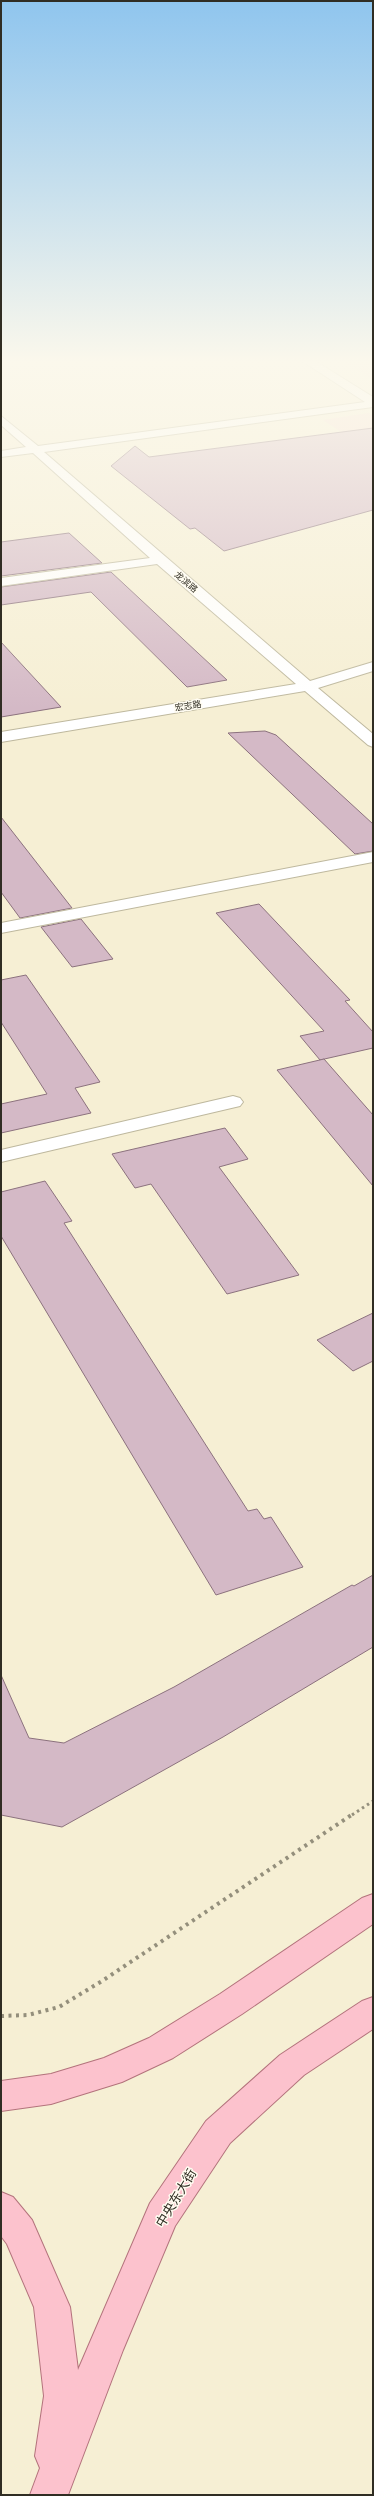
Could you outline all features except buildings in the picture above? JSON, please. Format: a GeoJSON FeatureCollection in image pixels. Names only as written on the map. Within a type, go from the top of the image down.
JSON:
{"type":"FeatureCollection","features":[{"type":"Feature","properties":{"kind":"main road"},"geometry":{"type":"LineString","coordinates":[[1,2096],[51,2090],[110,2071],[161,2048],[231,2004],[373,1907]]}},
{"type":"Feature","properties":{"kind":"main road","name":"中央东大街"},"geometry":{"type":"LineString","coordinates":[[48,2495],[105,2348],[162,2215],[218,2132],[292,2066],[373,2011]]}},
{"type":"Feature","properties":{"kind":"main road"},"geometry":{"type":"LineString","coordinates":[[1,2209],[20,2232],[52,2307],[63,2396],[48,2495]]}},
{"type":"Feature","properties":{"kind":"street","name":"龙滨路"},"geometry":{"type":"LineString","coordinates":[[66,475],[160,560],[373,742]]}},
{"type":"Feature","properties":{"kind":"street"},"geometry":{"type":"LineString","coordinates":[[1,582],[160,560]]}},
{"type":"Feature","properties":{"kind":"street","name":"宏志路"},"geometry":{"type":"LineString","coordinates":[[1,737],[308,686],[373,666]]}},
{"type":"Feature","properties":{"kind":"street"},"geometry":{"type":"LineString","coordinates":[[1,928],[373,856]]}},
{"type":"Feature","properties":{"kind":"street"},"geometry":{"type":"LineString","coordinates":[[1,1156],[233,1102]]}},
{"type":"Feature","properties":{"kind":"path"},"geometry":{"type":"LineString","coordinates":[[1,2016],[28,2015],[59,2007],[102,1981],[373,1801]]}}]}
